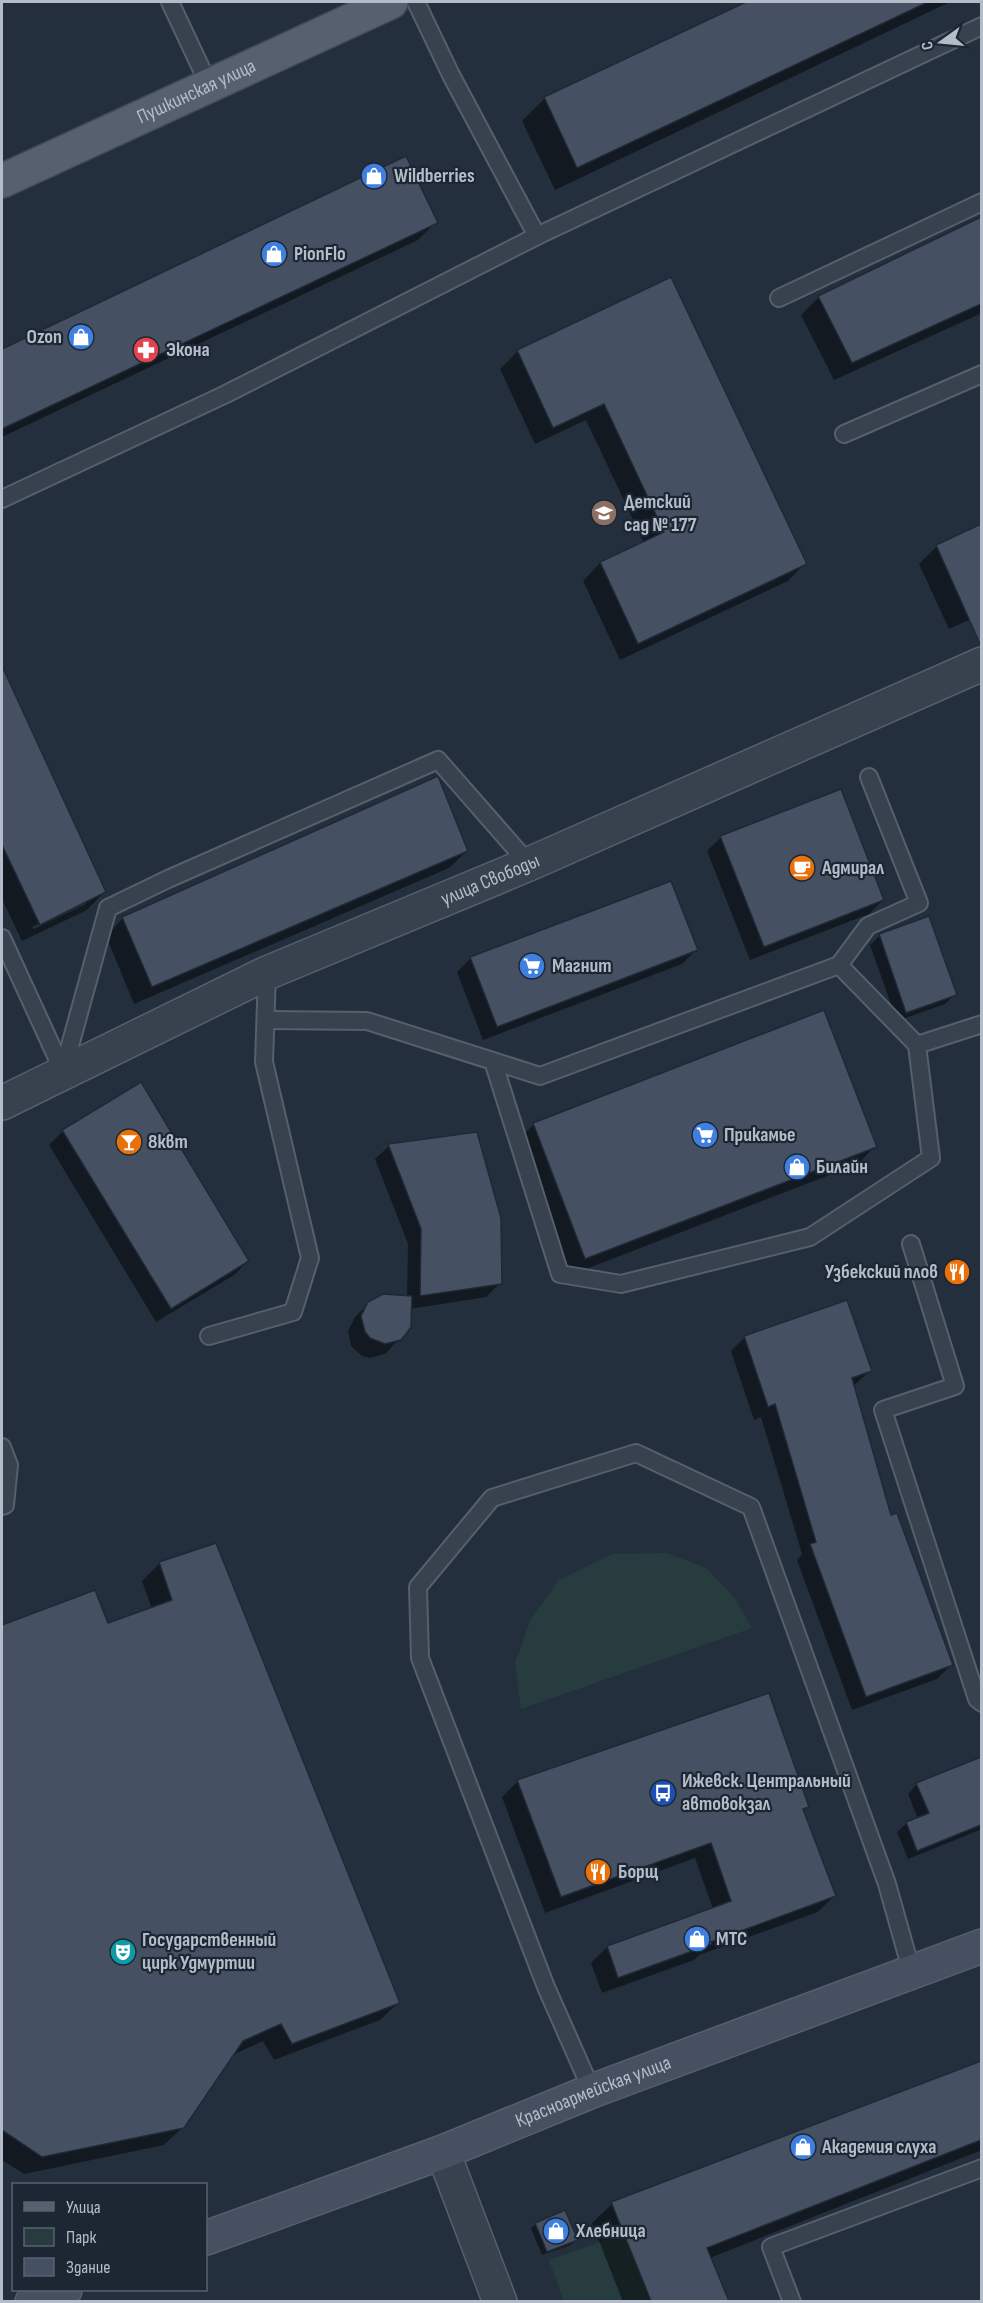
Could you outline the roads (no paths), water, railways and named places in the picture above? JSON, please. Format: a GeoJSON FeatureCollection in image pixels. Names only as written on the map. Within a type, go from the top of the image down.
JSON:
{"type":"FeatureCollection","features":[{"type":"Feature","properties":{"kind":"main road","name":"Пушкинская улица"},"geometry":{"type":"LineString","coordinates":[[2,181],[374,5]]}},
{"type":"Feature","properties":{"kind":"street","name":"улица Свободы"},"geometry":{"type":"LineString","coordinates":[[2,1103],[63,1071],[267,973],[530,864],[981,664]]}},
{"type":"Feature","properties":{"kind":"street","name":"Красноармейская улица"},"geometry":{"type":"LineString","coordinates":[[207,2238],[443,2152],[592,2091],[981,1946]]}},
{"type":"Feature","properties":{"kind":"street"},"geometry":{"type":"LineString","coordinates":[[443,2152],[500,2301]]}},
{"type":"Feature","properties":{"kind":"street"},"geometry":{"type":"LineString","coordinates":[[32,2301],[60,2291]]}},
{"type":"Feature","properties":{"kind":"lane"},"geometry":{"type":"LineString","coordinates":[[170,2],[209,85]]}},
{"type":"Feature","properties":{"kind":"lane"},"geometry":{"type":"LineString","coordinates":[[416,2],[451,75],[537,236]]}},
{"type":"Feature","properties":{"kind":"lane"},"geometry":{"type":"LineString","coordinates":[[2,499],[226,394],[537,236],[981,26]]}},
{"type":"Feature","properties":{"kind":"lane"},"geometry":{"type":"LineString","coordinates":[[779,298],[981,202]]}},
{"type":"Feature","properties":{"kind":"lane"},"geometry":{"type":"LineString","coordinates":[[844,434],[981,374]]}},
{"type":"Feature","properties":{"kind":"lane"},"geometry":{"type":"LineString","coordinates":[[63,1071],[108,908],[168,879],[438,760],[530,864]]}},
{"type":"Feature","properties":{"kind":"lane"},"geometry":{"type":"LineString","coordinates":[[266,1020],[367,1021],[540,1076],[839,965],[868,926],[919,903],[869,777]]}},
{"type":"Feature","properties":{"kind":"lane"},"geometry":{"type":"LineString","coordinates":[[2,938],[63,1071]]}},
{"type":"Feature","properties":{"kind":"lane"},"geometry":{"type":"LineString","coordinates":[[493,1061],[560,1274],[621,1284],[810,1237],[932,1158],[917,1045],[839,965]]}},
{"type":"Feature","properties":{"kind":"lane"},"geometry":{"type":"LineString","coordinates":[[209,1336],[293,1312],[310,1258],[264,1062],[267,973]]}},
{"type":"Feature","properties":{"kind":"lane"},"geometry":{"type":"LineString","coordinates":[[917,1045],[981,1024]]}},
{"type":"Feature","properties":{"kind":"lane"},"geometry":{"type":"LineString","coordinates":[[911,1244],[955,1386],[883,1410],[977,1699],[981,1703]]}},
{"type":"Feature","properties":{"kind":"lane"},"geometry":{"type":"LineString","coordinates":[[2,1447],[9,1465],[5,1505],[2,1506]]}},
{"type":"Feature","properties":{"kind":"lane"},"geometry":{"type":"LineString","coordinates":[[592,2091],[546,1987],[420,1658],[418,1587],[492,1498],[636,1453],[752,1507],[887,1884],[912,1973]]}},
{"type":"Feature","properties":{"kind":"lane"},"geometry":{"type":"LineString","coordinates":[[792,2301],[771,2247],[981,2168]]}},
{"type":"Feature","properties":{"kind":"place","name":"Wildberries"},"geometry":{"type":"Point","coordinates":[374,176]}},
{"type":"Feature","properties":{"kind":"place","name":"PionFlo"},"geometry":{"type":"Point","coordinates":[274,254]}},
{"type":"Feature","properties":{"kind":"place","name":"Ozon"},"geometry":{"type":"Point","coordinates":[81,337]}},
{"type":"Feature","properties":{"kind":"place","name":"Экона"},"geometry":{"type":"Point","coordinates":[146,350]}},
{"type":"Feature","properties":{"kind":"place","name":"Детский сад № 177"},"geometry":{"type":"Point","coordinates":[604,513]}},
{"type":"Feature","properties":{"kind":"place","name":"Адмирал"},"geometry":{"type":"Point","coordinates":[802,868]}},
{"type":"Feature","properties":{"kind":"place","name":"Магнит"},"geometry":{"type":"Point","coordinates":[532,966]}},
{"type":"Feature","properties":{"kind":"place","name":"Прикамье"},"geometry":{"type":"Point","coordinates":[705,1135]}},
{"type":"Feature","properties":{"kind":"place","name":"8квт"},"geometry":{"type":"Point","coordinates":[129,1142]}},
{"type":"Feature","properties":{"kind":"place","name":"Билайн"},"geometry":{"type":"Point","coordinates":[797,1167]}},
{"type":"Feature","properties":{"kind":"place","name":"Узбекский плов"},"geometry":{"type":"Point","coordinates":[957,1272]}},
{"type":"Feature","properties":{"kind":"place","name":"Ижевск. Центральный автовокзал"},"geometry":{"type":"Point","coordinates":[663,1793]}},
{"type":"Feature","properties":{"kind":"place","name":"Борщ"},"geometry":{"type":"Point","coordinates":[598,1872]}},
{"type":"Feature","properties":{"kind":"place","name":"МТС"},"geometry":{"type":"Point","coordinates":[697,1939]}},
{"type":"Feature","properties":{"kind":"place","name":"Государственный цирк Удмуртии"},"geometry":{"type":"Point","coordinates":[123,1952]}},
{"type":"Feature","properties":{"kind":"place","name":"Академия слуха"},"geometry":{"type":"Point","coordinates":[803,2147]}},
{"type":"Feature","properties":{"kind":"place","name":"Хлебница"},"geometry":{"type":"Point","coordinates":[556,2231]}}]}
